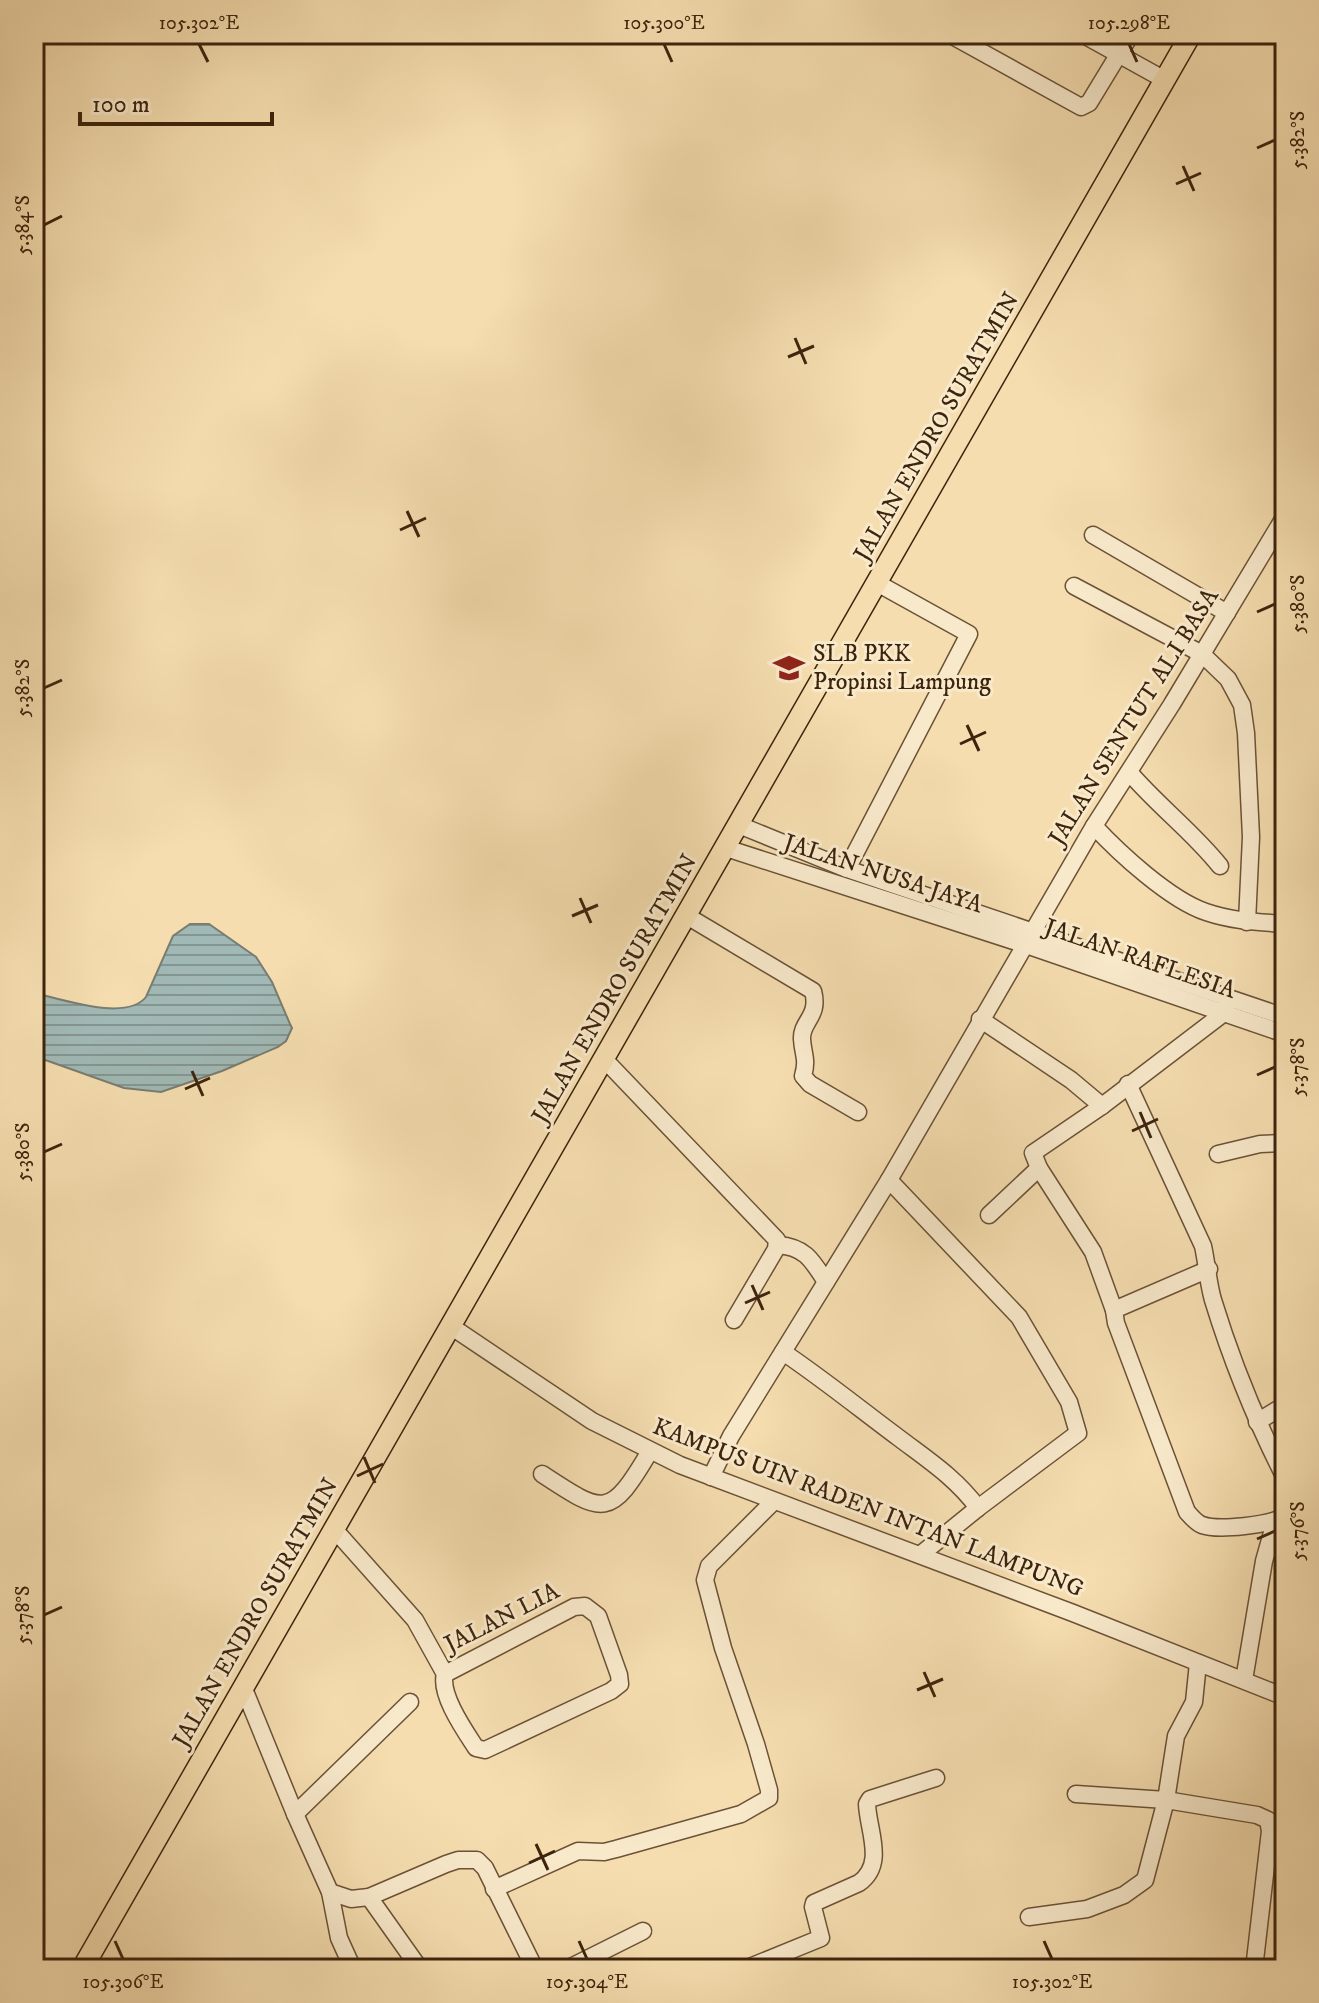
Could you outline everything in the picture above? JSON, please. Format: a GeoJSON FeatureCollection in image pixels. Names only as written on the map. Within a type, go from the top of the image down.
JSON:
{"type":"FeatureCollection","features":[{"type":"Feature","properties":{"kind":"main road","name":"JALAN ENDRO SURATMIN"},"geometry":{"type":"LineString","coordinates":[[82,1969],[1191,34]]}},
{"type":"Feature","properties":{"kind":"street"},"geometry":{"type":"LineString","coordinates":[[949,34],[1079,107],[1089,103],[1131,34]]}},
{"type":"Feature","properties":{"kind":"street"},"geometry":{"type":"LineString","coordinates":[[1082,34],[1165,80]]}},
{"type":"Feature","properties":{"kind":"street","name":"JALAN SENTUT ALI BASA"},"geometry":{"type":"LineString","coordinates":[[711,1477],[731,1436],[889,1180],[1094,826],[1285,516]]}},
{"type":"Feature","properties":{"kind":"street"},"geometry":{"type":"LineString","coordinates":[[1093,535],[1227,613]]}},
{"type":"Feature","properties":{"kind":"street"},"geometry":{"type":"LineString","coordinates":[[847,869],[969,634],[877,583]]}},
{"type":"Feature","properties":{"kind":"street"},"geometry":{"type":"LineString","coordinates":[[1074,586],[1202,654],[1228,679],[1242,705],[1251,837],[1247,922]]}},
{"type":"Feature","properties":{"kind":"street"},"geometry":{"type":"LineString","coordinates":[[1129,772],[1220,866]]}},
{"type":"Feature","properties":{"kind":"street","name":"JALAN NUSA JAYA"},"geometry":{"type":"LineString","coordinates":[[739,825],[1029,938]]}},
{"type":"Feature","properties":{"kind":"street"},"geometry":{"type":"LineString","coordinates":[[1094,826],[1111,844],[1184,902],[1203,911],[1247,922],[1285,924]]}},
{"type":"Feature","properties":{"kind":"street","name":"JALAN NUSA JAYA"},"geometry":{"type":"LineString","coordinates":[[726,848],[1029,938]]}},
{"type":"Feature","properties":{"kind":"street"},"geometry":{"type":"LineString","coordinates":[[687,916],[813,991],[816,1004],[801,1036],[808,1061],[803,1076],[810,1084],[858,1112]]}},
{"type":"Feature","properties":{"kind":"street","name":"JALAN RAFLESIA"},"geometry":{"type":"LineString","coordinates":[[1029,938],[1226,1006],[1285,1034]]}},
{"type":"Feature","properties":{"kind":"street"},"geometry":{"type":"LineString","coordinates":[[1226,1006],[1102,1106],[1033,1153],[1039,1168],[1093,1252],[1132,1370],[1187,1512],[1204,1526],[1216,1527],[1282,1518]]}},
{"type":"Feature","properties":{"kind":"street","name":"JALAN RAFLESIA"},"geometry":{"type":"LineString","coordinates":[[1226,1006],[1285,1017]]}},
{"type":"Feature","properties":{"kind":"street"},"geometry":{"type":"LineString","coordinates":[[980,1019],[1071,1080],[1102,1106]]}},
{"type":"Feature","properties":{"kind":"street"},"geometry":{"type":"LineString","coordinates":[[605,1060],[774,1236],[778,1245]]}},
{"type":"Feature","properties":{"kind":"street"},"geometry":{"type":"LineString","coordinates":[[1128,1084],[1203,1246],[1211,1296],[1257,1422],[1285,1478]]}},
{"type":"Feature","properties":{"kind":"street"},"geometry":{"type":"LineString","coordinates":[[1218,1154],[1260,1144],[1285,1143]]}},
{"type":"Feature","properties":{"kind":"street"},"geometry":{"type":"LineString","coordinates":[[989,1215],[1039,1168]]}},
{"type":"Feature","properties":{"kind":"street"},"geometry":{"type":"LineString","coordinates":[[889,1180],[1019,1317],[1069,1402],[1078,1433],[920,1555]]}},
{"type":"Feature","properties":{"kind":"street"},"geometry":{"type":"LineString","coordinates":[[778,1245],[802,1250],[826,1282]]}},
{"type":"Feature","properties":{"kind":"street"},"geometry":{"type":"LineString","coordinates":[[734,1320],[778,1245]]}},
{"type":"Feature","properties":{"kind":"street"},"geometry":{"type":"LineString","coordinates":[[1114,1310],[1209,1269]]}},
{"type":"Feature","properties":{"kind":"street","name":"KAMPUS UIN RADEN INTAN LAMPUNG"},"geometry":{"type":"LineString","coordinates":[[452,1327],[592,1421],[650,1451],[1285,1697]]}},
{"type":"Feature","properties":{"kind":"street"},"geometry":{"type":"LineString","coordinates":[[783,1352],[946,1473],[978,1508]]}},
{"type":"Feature","properties":{"kind":"street"},"geometry":{"type":"LineString","coordinates":[[1257,1422],[1285,1405]]}},
{"type":"Feature","properties":{"kind":"street"},"geometry":{"type":"LineString","coordinates":[[542,1474],[587,1503],[604,1504],[629,1486],[650,1451]]}},
{"type":"Feature","properties":{"kind":"street"},"geometry":{"type":"LineString","coordinates":[[494,1889],[578,1851],[616,1849],[741,1814],[769,1798],[756,1744],[723,1648],[705,1580],[709,1566],[774,1501]]}},
{"type":"Feature","properties":{"kind":"street"},"geometry":{"type":"LineString","coordinates":[[1244,1680],[1264,1561],[1282,1518]]}},
{"type":"Feature","properties":{"kind":"street","name":"JALAN LIA"},"geometry":{"type":"LineString","coordinates":[[334,1529],[415,1620],[445,1674],[445,1692],[476,1748],[480,1750],[611,1691],[620,1684],[598,1616],[593,1609],[585,1606],[574,1607],[445,1674]]}},
{"type":"Feature","properties":{"kind":"street"},"geometry":{"type":"LineString","coordinates":[[1029,1917],[1087,1909],[1136,1888],[1145,1880],[1160,1813],[1166,1800],[1176,1736],[1192,1708],[1198,1663]]}},
{"type":"Feature","properties":{"kind":"street"},"geometry":{"type":"LineString","coordinates":[[244,1689],[330,1892],[347,1968]]}},
{"type":"Feature","properties":{"kind":"street"},"geometry":{"type":"LineString","coordinates":[[295,1814],[410,1702]]}},
{"type":"Feature","properties":{"kind":"street"},"geometry":{"type":"LineString","coordinates":[[745,1969],[821,1938],[814,1903],[859,1883],[872,1871],[875,1854],[867,1804],[870,1799],[936,1778]]}},
{"type":"Feature","properties":{"kind":"street"},"geometry":{"type":"LineString","coordinates":[[1076,1794],[1166,1800],[1257,1815],[1268,1820],[1270,1831],[1254,1969]]}},
{"type":"Feature","properties":{"kind":"street"},"geometry":{"type":"LineString","coordinates":[[330,1892],[351,1899],[369,1897],[446,1864],[470,1859],[482,1863],[535,1969]]}},
{"type":"Feature","properties":{"kind":"street"},"geometry":{"type":"LineString","coordinates":[[369,1897],[420,1969]]}},
{"type":"Feature","properties":{"kind":"street"},"geometry":{"type":"LineString","coordinates":[[567,1969],[643,1931]]}},
{"type":"Feature","properties":{"kind":"water"},"geometry":{"type":"Polygon","coordinates":[[[190,924],[209,924],[256,957],[272,982],[292,1028],[286,1041],[222,1071],[161,1092],[124,1088],[34,1056],[34,993],[93,1007],[124,1008],[137,1004],[146,997],[173,936],[190,924]]]}},
{"type":"Feature","properties":{"kind":"place","name":"SLB PKK Propinsi Lampung"},"geometry":{"type":"Point","coordinates":[789,668]}}]}
